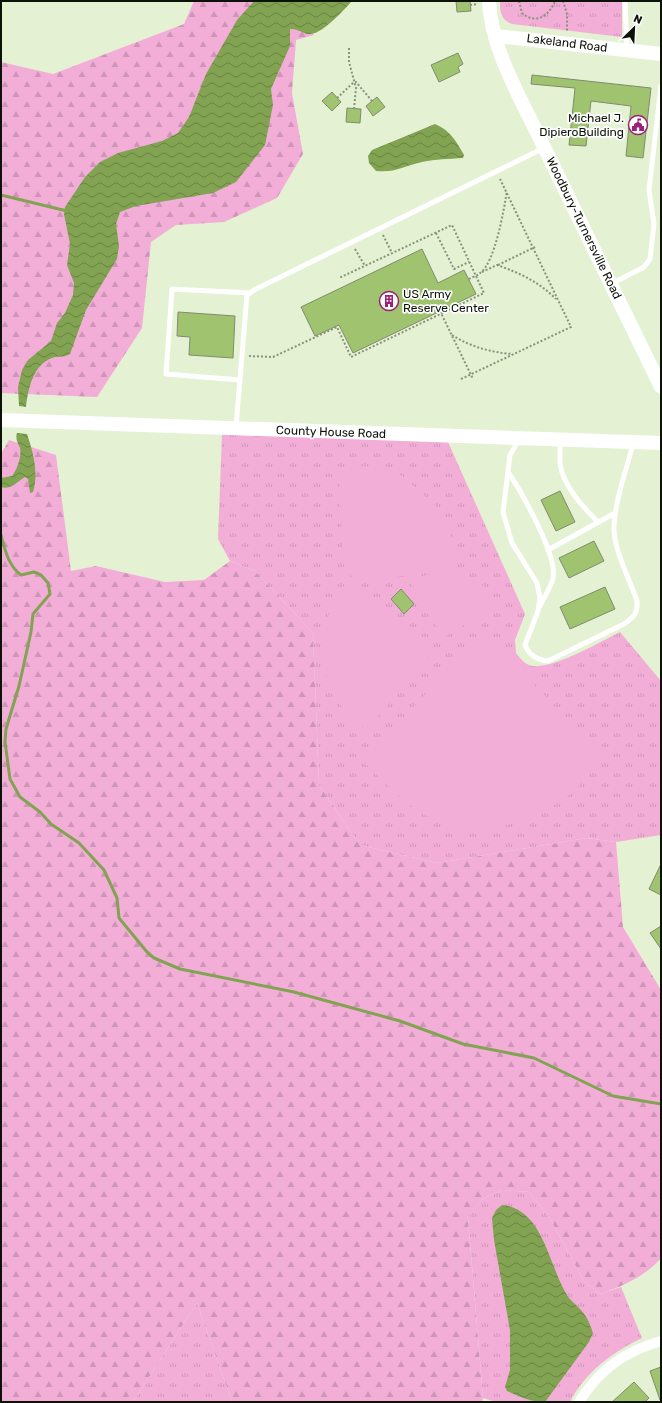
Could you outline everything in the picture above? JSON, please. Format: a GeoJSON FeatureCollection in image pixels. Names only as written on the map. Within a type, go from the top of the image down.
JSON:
{"type":"FeatureCollection","features":[{"type":"Feature","properties":{"kind":"street","name":"Woodbury-Turnersville Road"},"geometry":{"type":"LineString","coordinates":[[484,2],[507,69],[610,285],[661,387]]}},
{"type":"Feature","properties":{"kind":"street","name":"Lakeland Road"},"geometry":{"type":"LineString","coordinates":[[496,36],[661,54]]}},
{"type":"Feature","properties":{"kind":"street","name":"County House Road"},"geometry":{"type":"LineString","coordinates":[[1,420],[661,444]]}},
{"type":"Feature","properties":{"kind":"street"},"geometry":{"type":"LineString","coordinates":[[579,1402],[596,1379],[615,1361],[638,1349],[661,1341]]}},
{"type":"Feature","properties":{"kind":"lane"},"geometry":{"type":"LineString","coordinates":[[625,1],[627,50]]}},
{"type":"Feature","properties":{"kind":"lane"},"geometry":{"type":"LineString","coordinates":[[610,285],[644,267],[650,260],[654,224],[649,190],[661,86]]}},
{"type":"Feature","properties":{"kind":"lane"},"geometry":{"type":"LineString","coordinates":[[236,429],[247,295],[351,242],[545,148]]}},
{"type":"Feature","properties":{"kind":"lane"},"geometry":{"type":"LineString","coordinates":[[240,380],[166,374],[172,289],[250,293]]}},
{"type":"Feature","properties":{"kind":"lane"},"geometry":{"type":"LineString","coordinates":[[520,439],[510,455],[503,512],[512,543],[537,583],[540,598],[537,613]]}},
{"type":"Feature","properties":{"kind":"lane"},"geometry":{"type":"LineString","coordinates":[[560,440],[560,465],[568,484],[589,513],[598,522]]}},
{"type":"Feature","properties":{"kind":"lane"},"geometry":{"type":"LineString","coordinates":[[508,472],[522,492],[548,550],[552,564],[553,577],[525,645],[530,654],[536,658],[548,661],[624,624],[635,614],[638,609],[637,601],[616,542],[614,532],[615,513],[633,443]]}},
{"type":"Feature","properties":{"kind":"lane"},"geometry":{"type":"LineString","coordinates":[[548,550],[615,513]]}},
{"type":"Feature","properties":{"kind":"path"},"geometry":{"type":"LineString","coordinates":[[518,1],[522,13],[527,17],[537,19],[544,17],[555,1]]}},
{"type":"Feature","properties":{"kind":"path"},"geometry":{"type":"LineString","coordinates":[[563,1],[567,14],[567,32]]}},
{"type":"Feature","properties":{"kind":"path"},"geometry":{"type":"LineString","coordinates":[[470,5],[484,2]]}},
{"type":"Feature","properties":{"kind":"path"},"geometry":{"type":"LineString","coordinates":[[349,48],[348,62],[355,82],[356,92],[354,109]]}},
{"type":"Feature","properties":{"kind":"path"},"geometry":{"type":"LineString","coordinates":[[337,98],[355,82]]}},
{"type":"Feature","properties":{"kind":"path"},"geometry":{"type":"LineString","coordinates":[[355,82],[358,83],[372,101]]}},
{"type":"Feature","properties":{"kind":"path"},"geometry":{"type":"LineString","coordinates":[[461,379],[571,327],[500,179]]}},
{"type":"Feature","properties":{"kind":"path"},"geometry":{"type":"LineString","coordinates":[[481,273],[493,252],[504,213],[507,192]]}},
{"type":"Feature","properties":{"kind":"path"},"geometry":{"type":"LineString","coordinates":[[242,355],[273,357],[337,327],[351,357],[441,312],[484,293],[452,225],[339,278]]}},
{"type":"Feature","properties":{"kind":"path"},"geometry":{"type":"LineString","coordinates":[[380,228],[392,253]]}},
{"type":"Feature","properties":{"kind":"path"},"geometry":{"type":"LineString","coordinates":[[436,232],[454,269],[469,262]]}},
{"type":"Feature","properties":{"kind":"path"},"geometry":{"type":"LineString","coordinates":[[351,242],[364,266]]}},
{"type":"Feature","properties":{"kind":"path"},"geometry":{"type":"LineString","coordinates":[[469,279],[534,248]]}},
{"type":"Feature","properties":{"kind":"path"},"geometry":{"type":"LineString","coordinates":[[497,265],[523,275],[542,286],[558,301]]}},
{"type":"Feature","properties":{"kind":"path"},"geometry":{"type":"LineString","coordinates":[[441,312],[473,379]]}},
{"type":"Feature","properties":{"kind":"path"},"geometry":{"type":"LineString","coordinates":[[451,334],[472,346],[498,353],[514,354]]}},
{"type":"Feature","properties":{"kind":"green space"},"geometry":{"type":"Polygon","coordinates":[[[194,1],[289,1],[314,35],[296,40],[292,93],[303,154],[277,198],[224,222],[176,225],[151,242],[142,328],[97,397],[1,393],[1,62],[53,74],[184,24],[194,1]]]}},
{"type":"Feature","properties":{"kind":"green space"},"geometry":{"type":"Polygon","coordinates":[[[500,1],[622,1],[622,37],[512,24],[503,18],[500,9],[500,1]]]}},
{"type":"Feature","properties":{"kind":"green space"},"geometry":{"type":"Polygon","coordinates":[[[222,434],[448,442],[525,614],[515,640],[516,653],[520,658],[527,664],[535,666],[546,665],[573,656],[620,632],[661,681],[661,835],[616,842],[587,838],[437,863],[360,845],[319,785],[313,633],[255,571],[230,561],[218,539],[222,434]]]}},
{"type":"Feature","properties":{"kind":"green space"},"geometry":{"type":"Polygon","coordinates":[[[9,440],[56,455],[71,571],[96,566],[165,582],[204,580],[230,561],[255,571],[313,633],[319,785],[360,845],[437,863],[587,838],[616,842],[623,927],[661,990],[661,1258],[648,1270],[633,1280],[600,1294],[584,1281],[549,1217],[529,1192],[502,1190],[481,1200],[468,1219],[483,1398],[482,1402],[232,1402],[197,1303],[133,1402],[1,1402],[1,454],[9,440]]]}},
{"type":"Feature","properties":{"kind":"green space"},"geometry":{"type":"Polygon","coordinates":[[[365,466],[388,470],[402,476],[438,508],[448,523],[458,567],[358,583],[344,569],[338,467],[365,466]]]}},
{"type":"Feature","properties":{"kind":"green space"},"geometry":{"type":"Polygon","coordinates":[[[444,571],[462,574],[476,580],[487,590],[498,604],[446,636],[441,635],[409,581],[435,572],[444,571]]]}},
{"type":"Feature","properties":{"kind":"green space"},"geometry":{"type":"Polygon","coordinates":[[[349,583],[430,642],[432,651],[368,729],[356,722],[346,713],[338,702],[326,676],[323,662],[322,648],[326,621],[331,608],[345,584],[349,583]]]}},
{"type":"Feature","properties":{"kind":"green space"},"geometry":{"type":"Polygon","coordinates":[[[491,639],[604,758],[569,795],[548,809],[530,818],[492,828],[454,826],[436,820],[418,811],[390,788],[364,762],[474,640],[491,639]]]}},
{"type":"Feature","properties":{"kind":"green space"},"geometry":{"type":"Polygon","coordinates":[[[502,1190],[529,1192],[549,1217],[584,1281],[600,1294],[621,1287],[642,1338],[610,1356],[592,1372],[576,1391],[570,1402],[496,1402],[483,1398],[468,1218],[481,1200],[502,1190]]]}},
{"type":"Feature","properties":{"kind":"green space"},"geometry":{"type":"Polygon","coordinates":[[[197,1303],[232,1402],[133,1402],[197,1303]]]}},
{"type":"Feature","properties":{"kind":"water"},"geometry":{"type":"Polygon","coordinates":[[[254,1],[352,1],[333,20],[316,33],[306,34],[290,29],[290,46],[271,89],[273,105],[265,145],[236,182],[213,193],[136,206],[120,212],[116,224],[119,246],[117,259],[86,310],[70,354],[52,358],[40,366],[30,385],[26,407],[19,406],[18,387],[22,370],[28,360],[51,341],[57,323],[65,313],[73,295],[74,283],[67,265],[70,244],[64,214],[65,207],[85,177],[100,162],[118,153],[162,141],[178,133],[189,117],[206,74],[237,20],[254,1]]]}},
{"type":"Feature","properties":{"kind":"water"},"geometry":{"type":"Polygon","coordinates":[[[435,124],[449,133],[464,155],[463,158],[427,161],[389,171],[376,171],[369,163],[368,156],[372,150],[435,124]]]}},
{"type":"Feature","properties":{"kind":"water"},"geometry":{"type":"Polygon","coordinates":[[[17,433],[27,434],[33,455],[35,485],[33,492],[30,493],[28,479],[25,477],[11,486],[5,488],[1,487],[1,478],[12,476],[19,463],[20,448],[16,435],[17,433]]]}},
{"type":"Feature","properties":{"kind":"water"},"geometry":{"type":"Polygon","coordinates":[[[502,1205],[516,1209],[528,1217],[537,1229],[562,1286],[569,1298],[585,1314],[593,1333],[589,1342],[545,1402],[521,1397],[507,1391],[505,1387],[510,1370],[510,1330],[494,1240],[492,1218],[496,1210],[502,1205]]]}},
{"type":"Feature","properties":{"kind":"building"},"geometry":{"type":"Polygon","coordinates":[[[456,1],[470,1],[471,11],[457,12],[456,1]]]}},
{"type":"Feature","properties":{"kind":"building"},"geometry":{"type":"Polygon","coordinates":[[[458,53],[463,64],[458,67],[460,72],[439,82],[431,65],[458,53]]]}},
{"type":"Feature","properties":{"kind":"building","name":"Michael J. DipieroBuilding"},"geometry":{"type":"Polygon","coordinates":[[[532,75],[651,88],[643,158],[626,156],[631,106],[591,101],[586,146],[569,145],[575,88],[531,84],[532,75]]]}},
{"type":"Feature","properties":{"kind":"building"},"geometry":{"type":"Polygon","coordinates":[[[332,92],[341,102],[332,111],[322,101],[332,92]]]}},
{"type":"Feature","properties":{"kind":"building"},"geometry":{"type":"Polygon","coordinates":[[[377,97],[385,107],[373,116],[366,106],[377,97]]]}},
{"type":"Feature","properties":{"kind":"building"},"geometry":{"type":"Polygon","coordinates":[[[347,108],[361,109],[360,123],[346,122],[347,108]]]}},
{"type":"Feature","properties":{"kind":"building","name":"US Army Reserve Center"},"geometry":{"type":"Polygon","coordinates":[[[422,249],[438,283],[464,270],[476,294],[353,353],[339,325],[315,336],[301,307],[422,249]]]}},
{"type":"Feature","properties":{"kind":"building"},"geometry":{"type":"Polygon","coordinates":[[[178,312],[235,316],[233,358],[189,355],[190,337],[177,336],[178,312]]]}},
{"type":"Feature","properties":{"kind":"building"},"geometry":{"type":"Polygon","coordinates":[[[560,491],[575,522],[556,531],[541,500],[560,491]]]}},
{"type":"Feature","properties":{"kind":"building"},"geometry":{"type":"Polygon","coordinates":[[[594,541],[604,561],[569,578],[559,558],[594,541]]]}},
{"type":"Feature","properties":{"kind":"building"},"geometry":{"type":"Polygon","coordinates":[[[605,587],[615,609],[570,629],[560,607],[605,587]]]}},
{"type":"Feature","properties":{"kind":"building"},"geometry":{"type":"Polygon","coordinates":[[[401,589],[414,604],[404,614],[391,599],[401,589]]]}},
{"type":"Feature","properties":{"kind":"building"},"geometry":{"type":"Polygon","coordinates":[[[661,864],[661,895],[649,889],[661,864]]]}},
{"type":"Feature","properties":{"kind":"building"},"geometry":{"type":"Polygon","coordinates":[[[661,926],[661,949],[650,933],[661,926]]]}},
{"type":"Feature","properties":{"kind":"building"},"geometry":{"type":"Polygon","coordinates":[[[661,1367],[661,1399],[660,1400],[650,1371],[661,1367]]]}},
{"type":"Feature","properties":{"kind":"building"},"geometry":{"type":"Polygon","coordinates":[[[634,1382],[649,1398],[645,1402],[612,1402],[634,1382]]]}},
{"type":"Feature","properties":{"kind":"waterway"},"geometry":{"type":"LineString","coordinates":[[1,195],[67,211]]}},
{"type":"Feature","properties":{"kind":"waterway"},"geometry":{"type":"LineString","coordinates":[[1,535],[13,567],[21,575],[34,572],[41,575],[48,583],[50,594],[33,614],[31,632],[19,686],[6,729],[5,742],[10,779],[20,797],[40,812],[51,824],[79,843],[104,870],[117,898],[119,918],[147,952],[154,958],[180,969],[294,992],[400,1021],[463,1044],[534,1058],[613,1096],[661,1104]]}},
{"type":"Feature","properties":{"kind":"place","name":"Michael J. DipieroBuilding"},"geometry":{"type":"Point","coordinates":[638,125]}},
{"type":"Feature","properties":{"kind":"place","name":"US Army Reserve Center"},"geometry":{"type":"Point","coordinates":[389,301]}}]}
